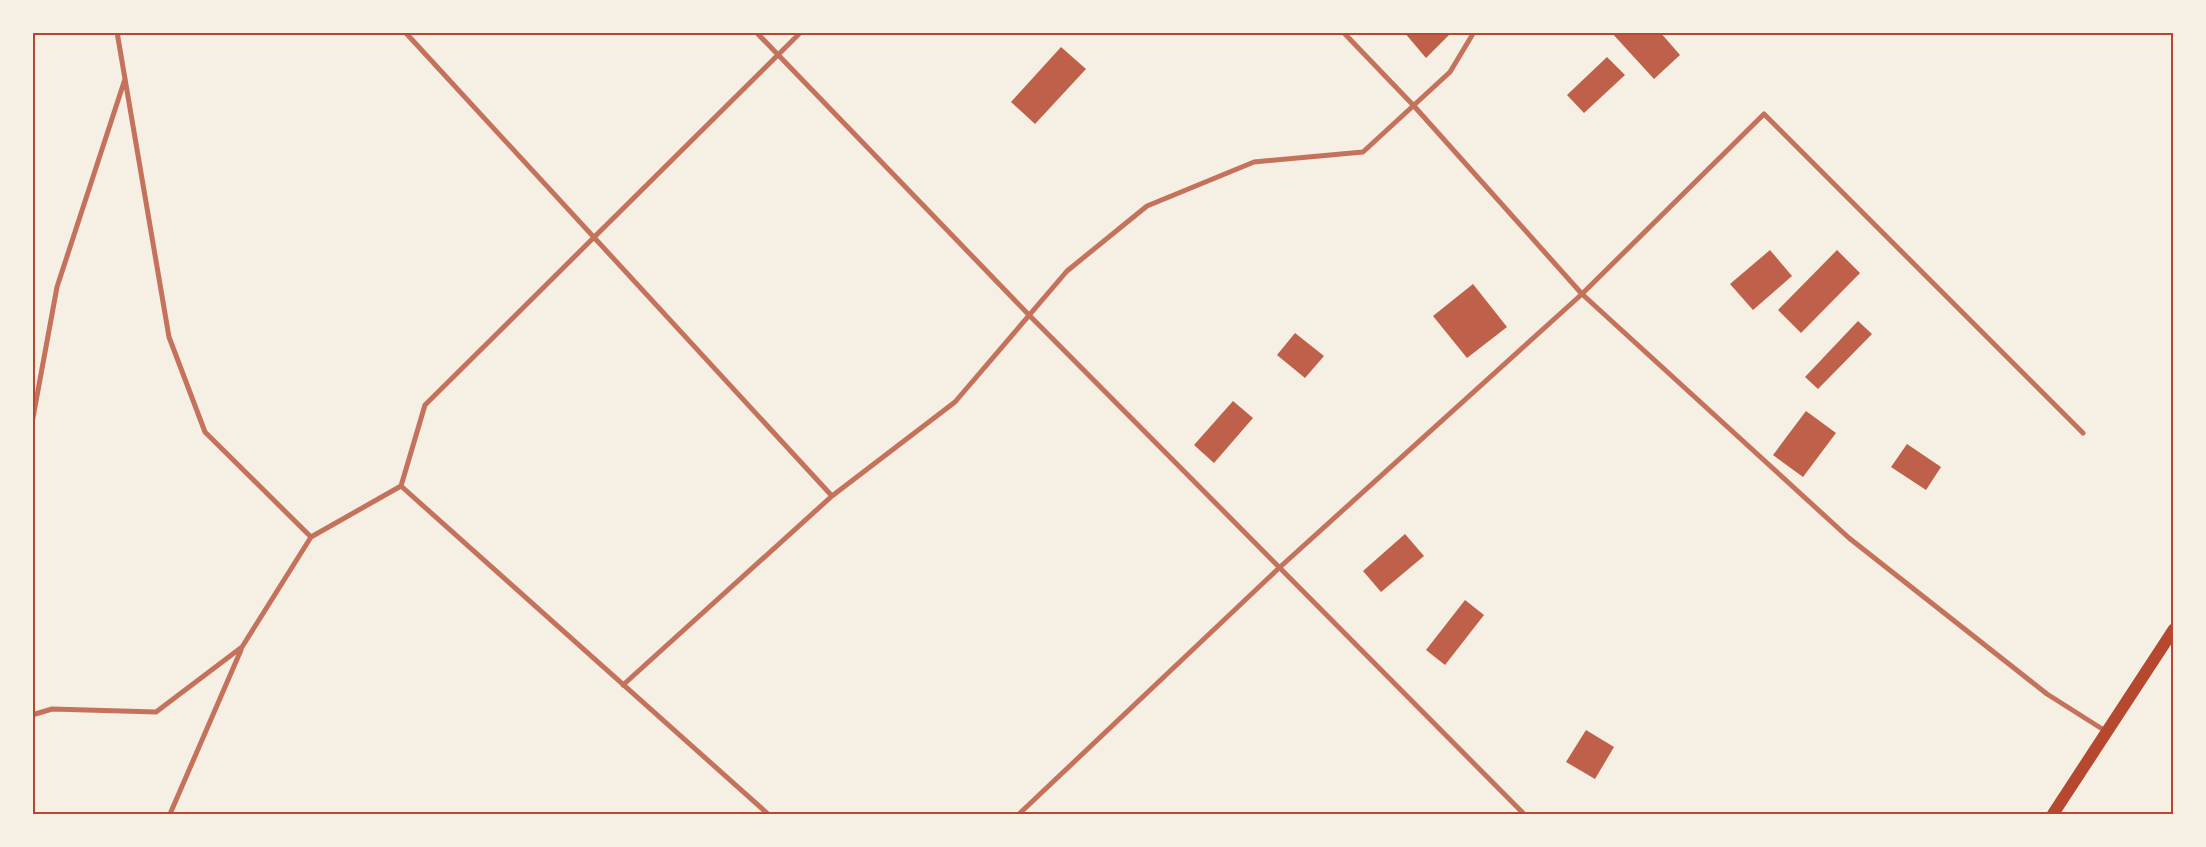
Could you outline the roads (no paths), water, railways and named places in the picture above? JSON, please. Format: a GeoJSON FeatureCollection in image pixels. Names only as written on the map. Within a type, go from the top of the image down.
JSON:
{"type":"FeatureCollection","features":[{"type":"Feature","properties":{"kind":"main road"},"geometry":{"type":"LineString","coordinates":[[2053,814],[2174,629]]}},
{"type":"Feature","properties":{"kind":"street"},"geometry":{"type":"LineString","coordinates":[[118,32],[169,337],[206,432],[311,538]]}},
{"type":"Feature","properties":{"kind":"street"},"geometry":{"type":"LineString","coordinates":[[405,32],[832,496]]}},
{"type":"Feature","properties":{"kind":"street"},"geometry":{"type":"LineString","coordinates":[[756,32],[1029,315],[1524,814]]}},
{"type":"Feature","properties":{"kind":"street"},"geometry":{"type":"LineString","coordinates":[[170,814],[242,647],[311,538],[401,486],[425,405],[801,32]]}},
{"type":"Feature","properties":{"kind":"street"},"geometry":{"type":"LineString","coordinates":[[1343,32],[1414,106],[1582,294],[1849,538],[2047,694],[2107,732]]}},
{"type":"Feature","properties":{"kind":"street"},"geometry":{"type":"LineString","coordinates":[[623,685],[832,496],[955,402],[1067,270],[1148,206],[1254,162],[1363,152],[1450,72],[1474,32]]}},
{"type":"Feature","properties":{"kind":"street"},"geometry":{"type":"LineString","coordinates":[[32,424],[57,287],[125,78]]}},
{"type":"Feature","properties":{"kind":"street"},"geometry":{"type":"LineString","coordinates":[[1019,814],[1279,568],[1582,294],[1764,114],[2083,433]]}},
{"type":"Feature","properties":{"kind":"street"},"geometry":{"type":"LineString","coordinates":[[401,486],[768,814]]}},
{"type":"Feature","properties":{"kind":"street"},"geometry":{"type":"LineString","coordinates":[[32,715],[60,709],[156,712],[242,647]]}}]}
